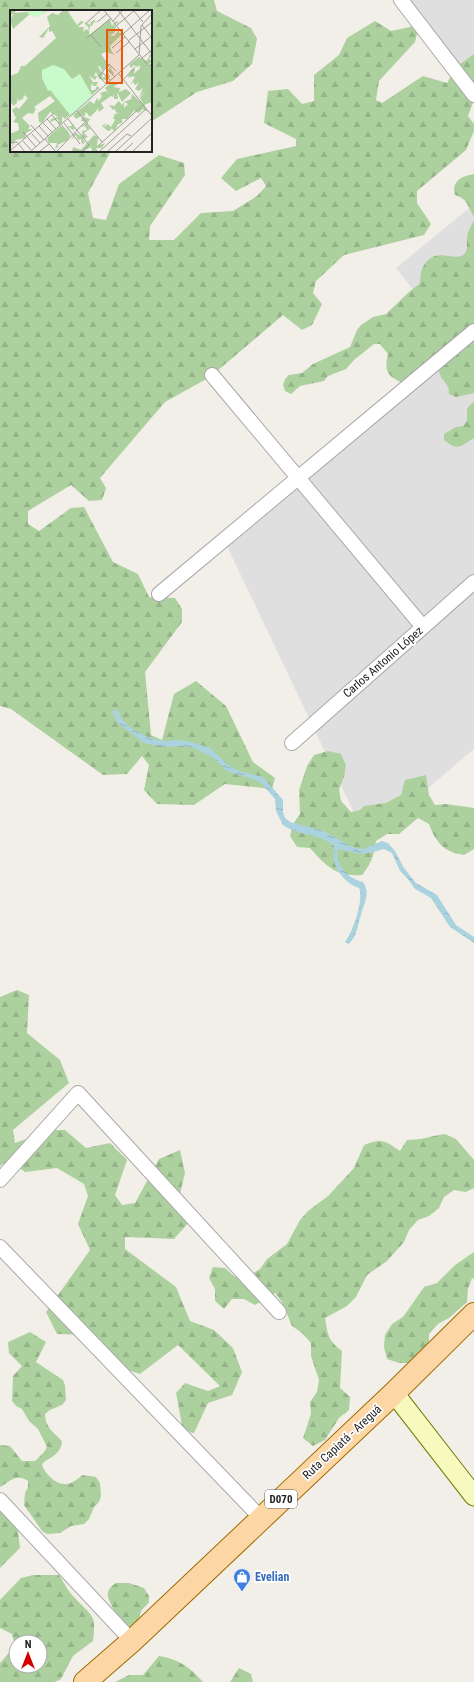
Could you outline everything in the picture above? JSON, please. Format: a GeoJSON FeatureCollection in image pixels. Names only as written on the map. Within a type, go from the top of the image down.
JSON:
{"type":"FeatureCollection","features":[{"type":"Feature","properties":{"kind":"main road","name":"Ruta Capiatá - Areguá"},"geometry":{"type":"LineString","coordinates":[[85,1682],[132,1641],[394,1393],[474,1314]]}},
{"type":"Feature","properties":{"kind":"street"},"geometry":{"type":"LineString","coordinates":[[401,0],[474,95]]}},
{"type":"Feature","properties":{"kind":"street"},"geometry":{"type":"LineString","coordinates":[[159,594],[474,331]]}},
{"type":"Feature","properties":{"kind":"street"},"geometry":{"type":"LineString","coordinates":[[212,375],[424,627]]}},
{"type":"Feature","properties":{"kind":"street","name":"Carlos Antonio López"},"geometry":{"type":"LineString","coordinates":[[292,743],[474,582]]}},
{"type":"Feature","properties":{"kind":"street"},"geometry":{"type":"LineString","coordinates":[[0,1180],[78,1093],[279,1312]]}},
{"type":"Feature","properties":{"kind":"street"},"geometry":{"type":"LineString","coordinates":[[0,1247],[261,1518]]}},
{"type":"Feature","properties":{"kind":"street"},"geometry":{"type":"LineString","coordinates":[[394,1393],[474,1496]]}},
{"type":"Feature","properties":{"kind":"street"},"geometry":{"type":"LineString","coordinates":[[0,1500],[132,1641]]}},
{"type":"Feature","properties":{"kind":"shaded area"},"geometry":{"type":"Polygon","coordinates":[[[396,0],[474,0],[474,102],[396,0]]]}},
{"type":"Feature","properties":{"kind":"shaded area"},"geometry":{"type":"Polygon","coordinates":[[[474,204],[474,749],[367,840],[225,542],[457,346],[396,268],[474,204]]]}},
{"type":"Feature","properties":{"kind":"green space"},"geometry":{"type":"Polygon","coordinates":[[[0,0],[214,0],[217,11],[251,28],[257,39],[252,64],[233,81],[197,92],[152,121],[152,10],[10,10],[10,152],[110,152],[88,193],[93,218],[106,220],[119,184],[159,155],[184,163],[185,175],[150,226],[149,240],[174,240],[201,213],[233,211],[257,196],[266,186],[261,178],[236,191],[221,178],[237,159],[296,146],[296,139],[264,123],[268,91],[288,89],[302,104],[314,101],[314,75],[339,55],[347,38],[375,21],[391,31],[419,25],[415,42],[379,81],[376,100],[382,103],[423,76],[447,83],[456,67],[474,54],[474,100],[468,116],[474,124],[474,131],[466,150],[417,191],[417,203],[431,224],[424,235],[344,255],[316,281],[313,293],[322,304],[312,325],[302,330],[283,315],[210,377],[165,402],[100,478],[106,488],[102,500],[89,501],[71,485],[28,511],[28,524],[39,531],[71,508],[84,507],[113,562],[138,574],[149,597],[175,598],[182,609],[182,622],[145,672],[151,735],[162,740],[174,694],[196,681],[226,706],[253,762],[275,778],[272,789],[225,784],[194,805],[157,804],[144,790],[149,765],[142,756],[127,774],[103,775],[11,709],[0,706],[0,0]]]}},
{"type":"Feature","properties":{"kind":"green space"},"geometry":{"type":"Polygon","coordinates":[[[474,174],[474,217],[465,201],[455,195],[454,190],[458,180],[465,176],[474,174]]]}},
{"type":"Feature","properties":{"kind":"green space"},"geometry":{"type":"Polygon","coordinates":[[[474,220],[474,393],[456,397],[449,394],[449,389],[442,379],[437,367],[402,383],[393,378],[388,372],[386,365],[388,354],[380,344],[374,344],[354,360],[346,369],[328,376],[324,381],[300,386],[291,394],[285,391],[283,385],[285,379],[289,375],[302,373],[313,364],[350,347],[357,330],[361,325],[373,317],[386,314],[419,284],[422,269],[427,261],[432,257],[438,255],[455,257],[464,254],[467,249],[469,229],[474,220]]]}},
{"type":"Feature","properties":{"kind":"green space"},"geometry":{"type":"Polygon","coordinates":[[[474,401],[474,438],[456,447],[449,444],[444,440],[444,434],[456,427],[463,426],[467,421],[467,409],[474,401]]]}},
{"type":"Feature","properties":{"kind":"green space"},"geometry":{"type":"Polygon","coordinates":[[[328,751],[341,754],[346,765],[344,777],[339,789],[341,801],[351,812],[360,810],[364,806],[386,803],[401,795],[405,780],[426,775],[429,795],[435,805],[446,804],[474,808],[474,849],[464,855],[451,852],[442,846],[438,841],[429,824],[418,818],[399,834],[387,834],[376,841],[372,860],[362,875],[338,872],[321,860],[310,848],[297,847],[290,836],[293,824],[300,814],[299,790],[307,766],[314,755],[328,751]]]}},
{"type":"Feature","properties":{"kind":"green space"},"geometry":{"type":"Polygon","coordinates":[[[17,990],[29,995],[27,1033],[60,1060],[69,1083],[13,1130],[15,1143],[52,1130],[65,1130],[86,1148],[110,1143],[127,1160],[115,1195],[122,1205],[135,1203],[159,1159],[180,1150],[185,1173],[179,1198],[191,1220],[174,1239],[125,1237],[125,1249],[176,1287],[190,1321],[214,1330],[233,1348],[242,1372],[232,1395],[208,1403],[194,1433],[183,1430],[176,1393],[185,1383],[208,1391],[220,1386],[178,1345],[140,1374],[116,1366],[95,1335],[57,1334],[46,1312],[90,1250],[78,1224],[88,1196],[84,1184],[57,1168],[25,1172],[9,1160],[0,1166],[0,997],[17,990]]]}},
{"type":"Feature","properties":{"kind":"green space"},"geometry":{"type":"Polygon","coordinates":[[[445,1134],[456,1139],[474,1160],[474,1188],[466,1192],[454,1190],[444,1197],[439,1208],[429,1216],[418,1220],[409,1230],[404,1242],[387,1261],[367,1275],[356,1297],[347,1306],[325,1318],[329,1337],[342,1351],[340,1388],[350,1397],[349,1410],[339,1418],[325,1440],[313,1446],[303,1438],[311,1414],[310,1402],[317,1392],[319,1380],[311,1356],[311,1343],[302,1333],[292,1326],[282,1302],[275,1293],[255,1305],[244,1299],[232,1299],[224,1309],[215,1301],[215,1289],[209,1278],[213,1267],[225,1268],[235,1277],[249,1276],[260,1269],[267,1259],[287,1244],[300,1220],[308,1211],[328,1196],[354,1168],[364,1145],[375,1141],[383,1141],[400,1151],[407,1140],[445,1134]]]}},
{"type":"Feature","properties":{"kind":"green space"},"geometry":{"type":"Polygon","coordinates":[[[474,1252],[474,1279],[472,1278],[468,1289],[467,1302],[449,1318],[438,1324],[429,1334],[429,1346],[412,1363],[399,1363],[387,1359],[384,1347],[385,1335],[392,1324],[403,1317],[424,1287],[437,1283],[455,1265],[474,1252]]]}},
{"type":"Feature","properties":{"kind":"green space"},"geometry":{"type":"Polygon","coordinates":[[[30,1332],[46,1342],[36,1362],[63,1380],[65,1386],[66,1400],[62,1405],[45,1414],[45,1419],[48,1426],[62,1441],[58,1452],[42,1464],[43,1467],[50,1477],[61,1484],[68,1484],[83,1475],[96,1477],[100,1483],[101,1496],[89,1519],[84,1524],[71,1526],[60,1533],[47,1534],[42,1531],[24,1505],[28,1481],[17,1478],[10,1480],[0,1487],[0,1445],[10,1446],[22,1461],[35,1461],[47,1447],[38,1429],[29,1421],[22,1409],[16,1406],[12,1401],[13,1376],[22,1366],[9,1353],[8,1342],[30,1332]]]}},
{"type":"Feature","properties":{"kind":"green space"},"geometry":{"type":"Polygon","coordinates":[[[0,1509],[17,1524],[20,1548],[0,1568],[0,1509]]]}},
{"type":"Feature","properties":{"kind":"green space"},"geometry":{"type":"Polygon","coordinates":[[[33,1575],[59,1575],[70,1593],[92,1616],[94,1625],[93,1641],[73,1656],[61,1679],[55,1682],[0,1682],[0,1663],[8,1654],[8,1674],[48,1674],[48,1634],[12,1634],[0,1628],[0,1600],[21,1578],[33,1575]]]}},
{"type":"Feature","properties":{"kind":"green space"},"geometry":{"type":"Polygon","coordinates":[[[116,1583],[129,1583],[144,1588],[149,1596],[149,1602],[140,1614],[138,1623],[133,1627],[122,1624],[109,1599],[109,1589],[116,1583]]]}},
{"type":"Feature","properties":{"kind":"green space"},"geometry":{"type":"Polygon","coordinates":[[[159,1656],[172,1659],[183,1664],[203,1682],[115,1682],[129,1675],[143,1675],[159,1656]]]}},
{"type":"Feature","properties":{"kind":"green space"},"geometry":{"type":"Polygon","coordinates":[[[239,1668],[251,1674],[253,1682],[230,1682],[239,1668]]]}},
{"type":"Feature","properties":{"kind":"water"},"geometry":{"type":"Polygon","coordinates":[[[117,709],[122,720],[134,730],[148,737],[163,741],[180,740],[210,748],[229,766],[239,771],[263,777],[283,800],[283,812],[285,818],[290,822],[324,831],[352,847],[363,849],[382,841],[388,843],[395,851],[404,868],[416,883],[437,895],[456,925],[474,937],[474,943],[450,927],[431,898],[415,889],[400,871],[392,853],[384,849],[361,854],[338,849],[338,860],[343,870],[352,878],[363,882],[367,894],[356,934],[349,944],[345,942],[357,916],[360,894],[359,888],[347,881],[339,873],[335,864],[334,846],[322,839],[289,829],[283,825],[276,811],[275,799],[261,783],[251,778],[226,770],[212,757],[194,748],[182,746],[164,747],[144,743],[118,723],[112,712],[117,709]]]}},
{"type":"Feature","properties":{"kind":"place","name":"Evelian"},"geometry":{"type":"Point","coordinates":[242,1592]}}]}
